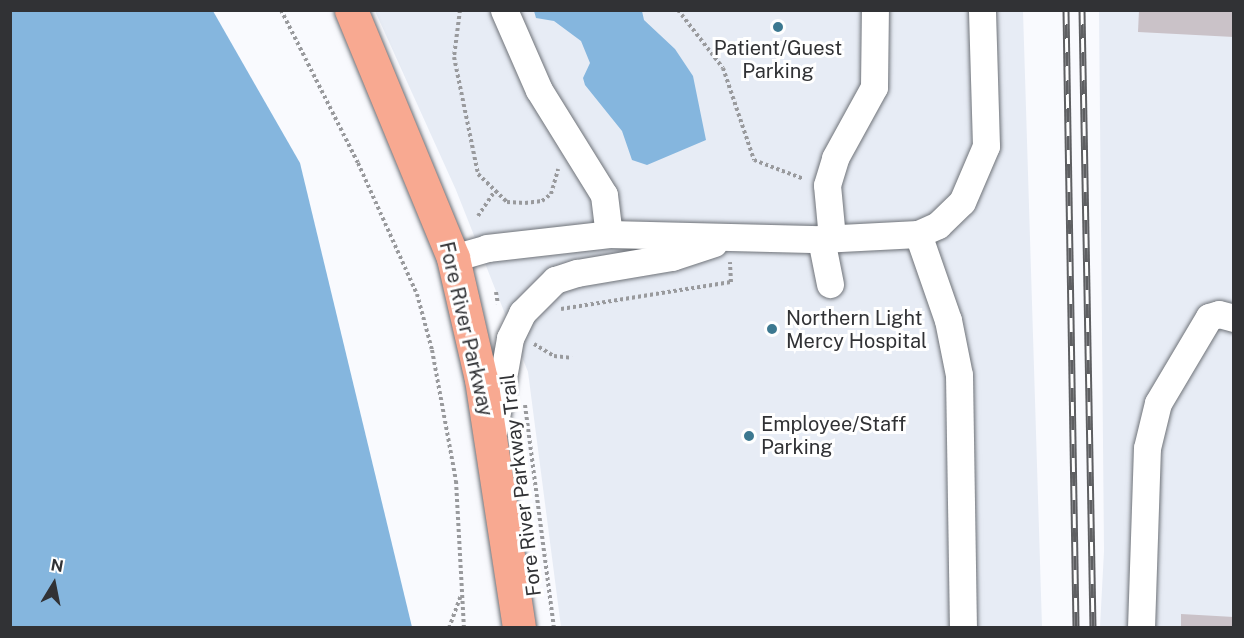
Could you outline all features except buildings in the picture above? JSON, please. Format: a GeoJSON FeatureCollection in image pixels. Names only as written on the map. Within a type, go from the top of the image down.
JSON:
{"type":"FeatureCollection","features":[{"type":"Feature","properties":{"kind":"main road","name":"Fore River Parkway"},"geometry":{"type":"LineString","coordinates":[[351,10],[453,258],[482,379],[519,627]]}},
{"type":"Feature","properties":{"kind":"lane"},"geometry":{"type":"LineString","coordinates":[[504,10],[539,90],[604,195],[609,234]]}},
{"type":"Feature","properties":{"kind":"lane"},"geometry":{"type":"LineString","coordinates":[[830,284],[827,185],[835,158],[874,87],[875,10]]}},
{"type":"Feature","properties":{"kind":"lane"},"geometry":{"type":"LineString","coordinates":[[492,444],[510,338],[537,296],[555,280],[577,273],[727,247],[918,234],[938,225],[962,202],[986,146],[982,10]]}},
{"type":"Feature","properties":{"kind":"lane"},"geometry":{"type":"LineString","coordinates":[[453,258],[487,248],[609,234],[727,247]]}},
{"type":"Feature","properties":{"kind":"lane"},"geometry":{"type":"LineString","coordinates":[[918,234],[948,320],[959,375],[963,627]]}},
{"type":"Feature","properties":{"kind":"lane"},"geometry":{"type":"LineString","coordinates":[[1141,627],[1147,447],[1155,413],[1203,325],[1219,314],[1233,318]]}},
{"type":"Feature","properties":{"kind":"path"},"geometry":{"type":"LineString","coordinates":[[281,10],[358,163],[417,294],[432,350],[456,481],[464,627]]}},
{"type":"Feature","properties":{"kind":"path"},"geometry":{"type":"LineString","coordinates":[[460,10],[454,36],[458,93],[478,174],[494,192],[507,202],[542,201],[557,183],[558,159]]}},
{"type":"Feature","properties":{"kind":"path"},"geometry":{"type":"LineString","coordinates":[[678,10],[723,68],[754,160],[811,183]]}},
{"type":"Feature","properties":{"kind":"path"},"geometry":{"type":"LineString","coordinates":[[478,216],[494,192]]}},
{"type":"Feature","properties":{"kind":"path"},"geometry":{"type":"LineString","coordinates":[[554,310],[731,282],[727,247]]}},
{"type":"Feature","properties":{"kind":"path"},"geometry":{"type":"LineString","coordinates":[[526,339],[554,356],[572,358]]}},
{"type":"Feature","properties":{"kind":"path","name":"Fore River Parkway Trail"},"geometry":{"type":"LineString","coordinates":[[524,401],[554,627]]}},
{"type":"Feature","properties":{"kind":"path"},"geometry":{"type":"LineString","coordinates":[[449,627],[463,589]]}},
{"type":"Feature","properties":{"kind":"shaded area","name":"Northern Light Mercy Hospital"},"geometry":{"type":"Polygon","coordinates":[[[375,11],[1023,11],[1042,627],[561,627],[528,372],[456,190],[375,11]]]}},
{"type":"Feature","properties":{"kind":"shaded area"},"geometry":{"type":"Polygon","coordinates":[[[1099,11],[1233,11],[1233,627],[1100,627],[1104,551],[1099,11]]]}},
{"type":"Feature","properties":{"kind":"water"},"geometry":{"type":"Polygon","coordinates":[[[10,11],[213,11],[300,163],[412,627],[11,627],[10,11]]]}},
{"type":"Feature","properties":{"kind":"water"},"geometry":{"type":"Polygon","coordinates":[[[534,11],[642,11],[644,20],[675,49],[693,76],[706,140],[647,165],[632,160],[622,131],[585,85],[583,78],[590,63],[581,41],[554,21],[536,18],[534,11]]]}},
{"type":"Feature","properties":{"kind":"railway"},"geometry":{"type":"LineString","coordinates":[[1066,10],[1076,628]]}},
{"type":"Feature","properties":{"kind":"railway"},"geometry":{"type":"LineString","coordinates":[[1082,10],[1093,628]]}},
{"type":"Feature","properties":{"kind":"place","name":"Patient/Guest Parking"},"geometry":{"type":"Point","coordinates":[778,27]}},
{"type":"Feature","properties":{"kind":"place","name":"Northern Light Mercy Hospital"},"geometry":{"type":"Point","coordinates":[772,329]}},
{"type":"Feature","properties":{"kind":"place","name":"Employee/Staff Parking"},"geometry":{"type":"Point","coordinates":[749,436]}}]}
